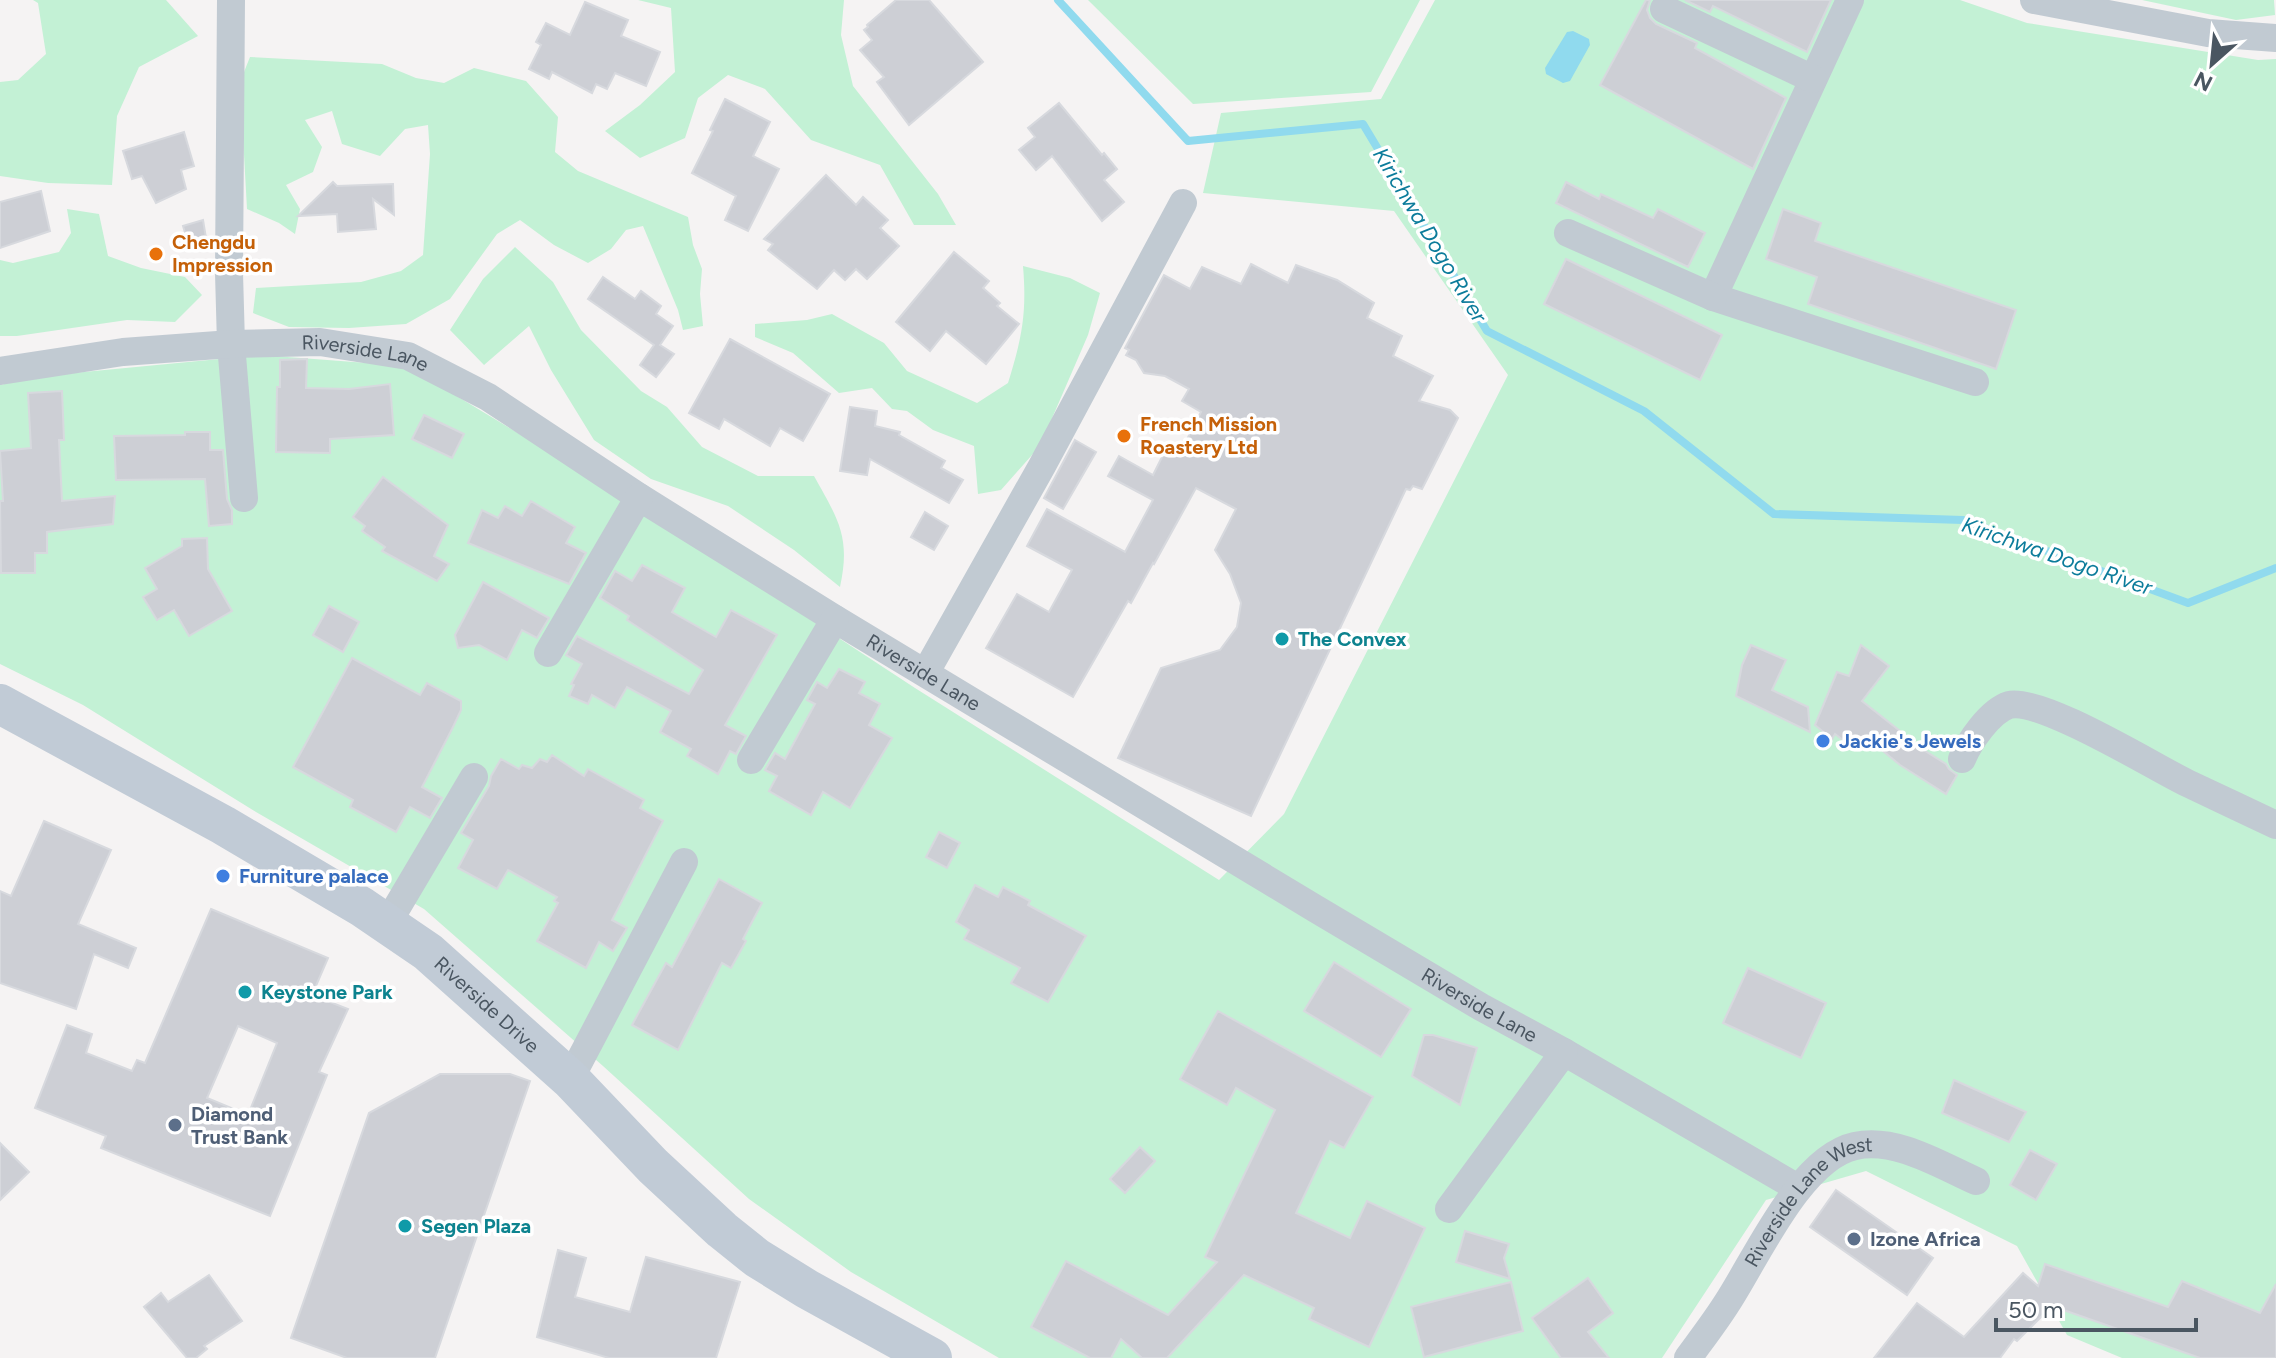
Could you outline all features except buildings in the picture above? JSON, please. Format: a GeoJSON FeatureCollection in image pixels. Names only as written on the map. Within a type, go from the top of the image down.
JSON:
{"type":"FeatureCollection","features":[{"type":"Feature","properties":{"kind":"street"},"geometry":{"type":"LineString","coordinates":[[231,0],[231,344],[244,498]]}},
{"type":"Feature","properties":{"kind":"street"},"geometry":{"type":"LineString","coordinates":[[1713,297],[1850,0]]}},
{"type":"Feature","properties":{"kind":"street"},"geometry":{"type":"LineString","coordinates":[[2034,0],[2208,33],[2276,38]]}},
{"type":"Feature","properties":{"kind":"street"},"geometry":{"type":"LineString","coordinates":[[1664,9],[1813,79]]}},
{"type":"Feature","properties":{"kind":"street"},"geometry":{"type":"LineString","coordinates":[[926,672],[1042,466],[1183,203]]}},
{"type":"Feature","properties":{"kind":"street"},"geometry":{"type":"LineString","coordinates":[[1568,233],[1713,297],[1975,382]]}},
{"type":"Feature","properties":{"kind":"street","name":"Riverside Lane"},"geometry":{"type":"LineString","coordinates":[[0,371],[123,352],[231,344],[320,342],[408,356],[488,397],[639,497],[835,619],[1481,1007],[1798,1188]]}},
{"type":"Feature","properties":{"kind":"street"},"geometry":{"type":"LineString","coordinates":[[548,653],[639,497]]}},
{"type":"Feature","properties":{"kind":"street"},"geometry":{"type":"LineString","coordinates":[[751,760],[835,619]]}},
{"type":"Feature","properties":{"kind":"street","name":"Riverside Drive"},"geometry":{"type":"LineString","coordinates":[[0,704],[223,825],[428,952],[570,1079],[653,1166],[722,1230],[757,1258],[807,1289],[932,1358]]}},
{"type":"Feature","properties":{"kind":"street"},"geometry":{"type":"LineString","coordinates":[[1962,759],[1970,741],[1987,722],[2009,705],[2033,707],[2072,723],[2276,825]]}},
{"type":"Feature","properties":{"kind":"street"},"geometry":{"type":"LineString","coordinates":[[387,924],[474,777]]}},
{"type":"Feature","properties":{"kind":"street"},"geometry":{"type":"LineString","coordinates":[[570,1079],[684,862]]}},
{"type":"Feature","properties":{"kind":"street"},"geometry":{"type":"LineString","coordinates":[[1449,1209],[1564,1052]]}},
{"type":"Feature","properties":{"kind":"street","name":"Riverside Lane West"},"geometry":{"type":"LineString","coordinates":[[1688,1358],[1727,1304],[1798,1188],[1826,1159],[1855,1146],[1889,1146],[1926,1158],[1976,1181]]}},
{"type":"Feature","properties":{"kind":"green space"},"geometry":{"type":"Polygon","coordinates":[[[33,0],[166,0],[198,36],[139,67],[117,116],[112,185],[48,183],[0,176],[0,82],[18,80],[46,54],[38,3],[33,0]]]}},
{"type":"Feature","properties":{"kind":"green space"},"geometry":{"type":"Polygon","coordinates":[[[638,0],[844,0],[841,35],[853,86],[938,194],[956,225],[914,225],[880,165],[811,140],[765,89],[728,75],[698,98],[685,138],[640,158],[605,131],[640,105],[675,72],[671,8],[638,0]]]}},
{"type":"Feature","properties":{"kind":"green space"},"geometry":{"type":"Polygon","coordinates":[[[1088,0],[1420,0],[1371,92],[1193,104],[1088,0]]]}},
{"type":"Feature","properties":{"kind":"green space"},"geometry":{"type":"Polygon","coordinates":[[[1435,0],[1960,0],[2027,23],[2258,60],[2276,59],[2276,1358],[2122,1358],[2067,1335],[2017,1246],[1866,1171],[1766,1200],[1662,1358],[999,1358],[851,1272],[749,1199],[424,909],[256,812],[83,705],[0,664],[0,385],[42,376],[261,355],[407,366],[622,496],[915,688],[1219,880],[1284,814],[1508,375],[1394,211],[1203,193],[1221,113],[1381,99],[1435,0]]]}},
{"type":"Feature","properties":{"kind":"green space"},"geometry":{"type":"Polygon","coordinates":[[[2142,0],[2274,0],[2275,15],[2236,20],[2142,0]]]}},
{"type":"Feature","properties":{"kind":"green space"},"geometry":{"type":"Polygon","coordinates":[[[250,57],[382,64],[416,78],[444,83],[474,68],[526,81],[558,117],[555,152],[578,171],[688,217],[693,245],[702,269],[700,294],[703,326],[683,330],[678,310],[643,226],[626,230],[611,249],[588,263],[554,245],[520,220],[497,234],[450,299],[406,324],[349,328],[289,327],[253,313],[256,288],[361,282],[401,271],[423,255],[430,154],[428,125],[405,129],[380,156],[342,144],[332,111],[305,120],[322,147],[313,172],[286,185],[300,209],[295,234],[247,209],[240,82],[250,57]]]}},
{"type":"Feature","properties":{"kind":"green space"},"geometry":{"type":"Polygon","coordinates":[[[67,209],[99,214],[108,256],[141,268],[185,277],[202,295],[175,322],[127,320],[0,336],[0,260],[13,263],[59,252],[71,233],[67,209]]]}},
{"type":"Feature","properties":{"kind":"green space"},"geometry":{"type":"Polygon","coordinates":[[[515,247],[553,282],[581,330],[641,391],[667,407],[702,447],[758,476],[814,476],[836,517],[843,541],[840,587],[794,550],[728,506],[651,479],[594,440],[551,370],[529,326],[484,365],[450,330],[483,279],[515,247]]]}},
{"type":"Feature","properties":{"kind":"green space"},"geometry":{"type":"Polygon","coordinates":[[[1023,266],[1070,278],[1100,293],[1088,335],[1040,446],[1001,490],[978,494],[974,446],[933,430],[907,411],[892,409],[872,388],[839,393],[793,353],[755,337],[755,324],[807,320],[832,314],[884,343],[907,371],[977,403],[1008,383],[1022,325],[1023,266]]]}},
{"type":"Feature","properties":{"kind":"water"},"geometry":{"type":"Polygon","coordinates":[[[1573,31],[1589,39],[1590,45],[1570,81],[1563,83],[1546,74],[1545,68],[1567,32],[1573,31]]]}},
{"type":"Feature","properties":{"kind":"waterway","name":"Kirichwa Dogo River"},"geometry":{"type":"LineString","coordinates":[[1058,0],[1188,141],[1363,124],[1487,331],[1644,411],[1774,514],[1963,520],[2188,603],[2276,568]]}},
{"type":"Feature","properties":{"kind":"place","name":"Chengdu Impression"},"geometry":{"type":"Point","coordinates":[156,254]}},
{"type":"Feature","properties":{"kind":"place","name":"French Mission Roastery Ltd"},"geometry":{"type":"Point","coordinates":[1124,436]}},
{"type":"Feature","properties":{"kind":"place","name":"The Convex"},"geometry":{"type":"Point","coordinates":[1282,639]}},
{"type":"Feature","properties":{"kind":"place","name":"Jackie's Jewels"},"geometry":{"type":"Point","coordinates":[1823,741]}},
{"type":"Feature","properties":{"kind":"place","name":"Furniture palace"},"geometry":{"type":"Point","coordinates":[223,876]}},
{"type":"Feature","properties":{"kind":"place","name":"Keystone Park"},"geometry":{"type":"Point","coordinates":[245,992]}},
{"type":"Feature","properties":{"kind":"place","name":"Diamond Trust Bank"},"geometry":{"type":"Point","coordinates":[175,1125]}},
{"type":"Feature","properties":{"kind":"place","name":"Segen Plaza"},"geometry":{"type":"Point","coordinates":[405,1226]}},
{"type":"Feature","properties":{"kind":"place","name":"Izone Africa"},"geometry":{"type":"Point","coordinates":[1854,1239]}}]}
